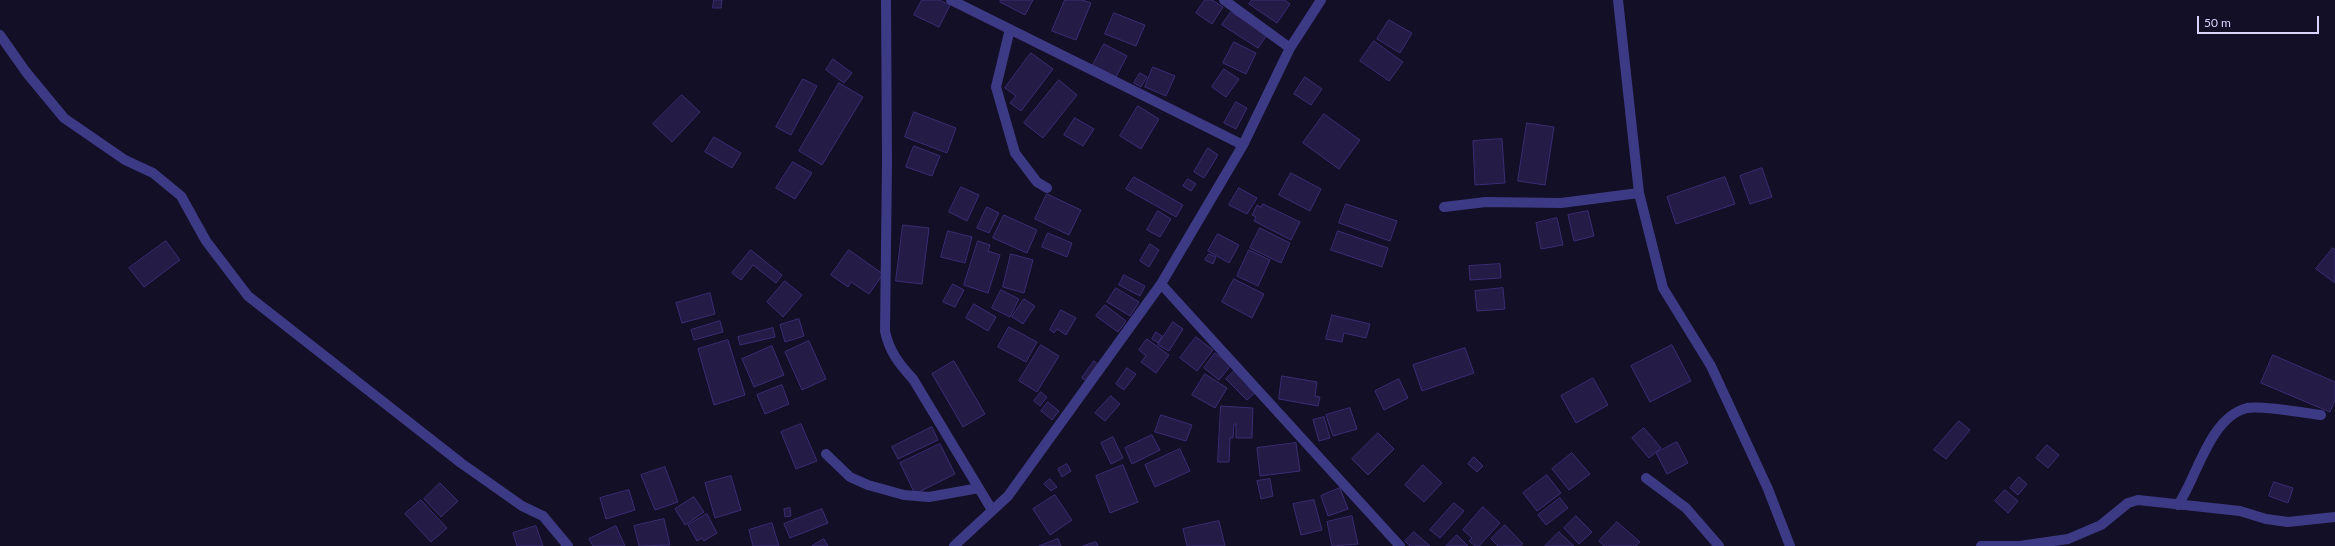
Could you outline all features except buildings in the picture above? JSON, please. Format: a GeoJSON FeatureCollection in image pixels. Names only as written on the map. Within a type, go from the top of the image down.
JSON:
{"type":"FeatureCollection","features":[{"type":"Feature","properties":{"kind":"street"},"geometry":{"type":"LineString","coordinates":[[886,0],[888,162],[885,331],[888,346],[898,362],[913,379],[992,510]]}},
{"type":"Feature","properties":{"kind":"street"},"geometry":{"type":"LineString","coordinates":[[951,0],[1243,145]]}},
{"type":"Feature","properties":{"kind":"street"},"geometry":{"type":"LineString","coordinates":[[1224,0],[1290,48]]}},
{"type":"Feature","properties":{"kind":"street"},"geometry":{"type":"LineString","coordinates":[[954,546],[1008,496],[1161,284],[1243,145],[1290,48],[1321,0]]}},
{"type":"Feature","properties":{"kind":"street"},"geometry":{"type":"LineString","coordinates":[[1618,0],[1639,193],[1663,288],[1711,366],[1768,489],[1790,546]]}},
{"type":"Feature","properties":{"kind":"street"},"geometry":{"type":"LineString","coordinates":[[1010,29],[996,87],[1015,153],[1037,182],[1046,188]]}},
{"type":"Feature","properties":{"kind":"street"},"geometry":{"type":"LineString","coordinates":[[0,35],[26,72],[64,118],[125,160],[153,173],[181,196],[206,241],[248,296],[461,463],[522,506],[543,516],[568,546]]}},
{"type":"Feature","properties":{"kind":"street"},"geometry":{"type":"LineString","coordinates":[[1444,207],[1486,202],[1561,203],[1639,193]]}},
{"type":"Feature","properties":{"kind":"street"},"geometry":{"type":"LineString","coordinates":[[1161,284],[1400,546]]}},
{"type":"Feature","properties":{"kind":"street"},"geometry":{"type":"LineString","coordinates":[[2178,505],[2187,492],[2217,430],[2233,414],[2248,408],[2321,415]]}},
{"type":"Feature","properties":{"kind":"street"},"geometry":{"type":"LineString","coordinates":[[826,454],[850,477],[868,485],[904,495],[929,497],[979,488]]}},
{"type":"Feature","properties":{"kind":"street"},"geometry":{"type":"LineString","coordinates":[[1646,478],[1686,508],[1719,546]]}},
{"type":"Feature","properties":{"kind":"street"},"geometry":{"type":"LineString","coordinates":[[1980,546],[2020,546],[2068,539],[2101,525],[2128,503],[2138,500],[2240,511],[2266,519],[2288,522],[2335,517]]}}]}
